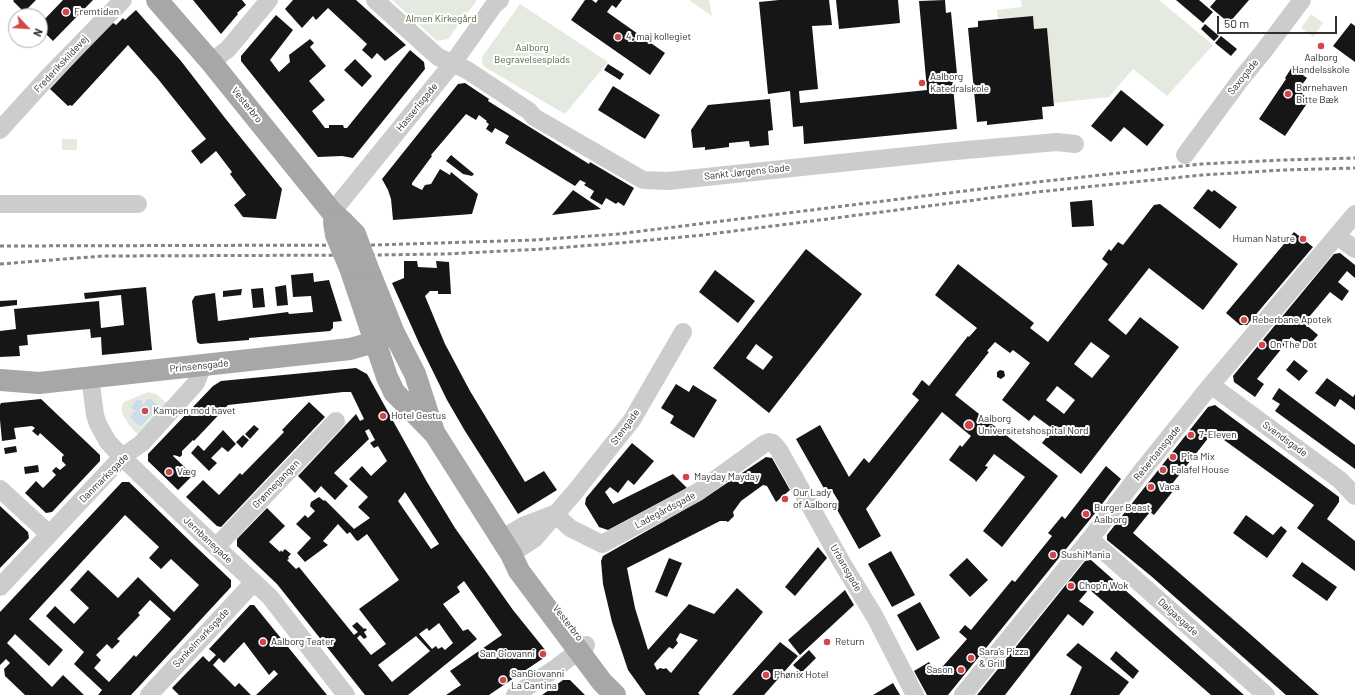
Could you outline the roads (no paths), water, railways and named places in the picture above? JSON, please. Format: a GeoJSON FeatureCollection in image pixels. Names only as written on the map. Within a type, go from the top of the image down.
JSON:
{"type":"FeatureCollection","features":[{"type":"Feature","properties":{"kind":"main road","name":"Vesterbro"},"geometry":{"type":"LineString","coordinates":[[157,0],[211,62],[336,219],[355,234],[358,267],[385,338],[387,377],[394,392],[435,434],[506,546],[519,571],[582,648],[602,682],[615,695]]}},
{"type":"Feature","properties":{"kind":"main road","name":"Prinsensgade"},"geometry":{"type":"LineString","coordinates":[[0,380],[39,383],[350,350],[385,338]]}},
{"type":"Feature","properties":{"kind":"main road","name":"Vesterbro"},"geometry":{"type":"LineString","coordinates":[[582,648],[605,668],[624,695]]}},
{"type":"Feature","properties":{"kind":"street","name":"Frederikskildevej"},"geometry":{"type":"LineString","coordinates":[[0,130],[48,77],[123,0]]}},
{"type":"Feature","properties":{"kind":"street"},"geometry":{"type":"LineString","coordinates":[[211,62],[228,48],[269,0]]}},
{"type":"Feature","properties":{"kind":"street","name":"Sankt Jørgens Gade"},"geometry":{"type":"LineString","coordinates":[[375,0],[438,57],[467,70],[529,110],[534,117],[643,180],[668,181],[955,151],[1057,142],[1075,144]]}},
{"type":"Feature","properties":{"kind":"street","name":"Hasserisgade"},"geometry":{"type":"LineString","coordinates":[[336,219],[494,5],[500,0]]}},
{"type":"Feature","properties":{"kind":"street","name":"Saxogade"},"geometry":{"type":"LineString","coordinates":[[1185,155],[1302,0]]}},
{"type":"Feature","properties":{"kind":"street"},"geometry":{"type":"LineString","coordinates":[[0,204],[138,204]]}},
{"type":"Feature","properties":{"kind":"street","name":"Reberbansgade"},"geometry":{"type":"LineString","coordinates":[[963,695],[1090,539],[1141,472],[1211,385],[1355,214]]}},
{"type":"Feature","properties":{"kind":"street"},"geometry":{"type":"LineString","coordinates":[[1337,236],[1355,249]]}},
{"type":"Feature","properties":{"kind":"street","name":"Stengade"},"geometry":{"type":"LineString","coordinates":[[506,546],[534,539],[574,493],[632,420],[683,332]]}},
{"type":"Feature","properties":{"kind":"street","name":"Danmarksgade"},"geometry":{"type":"LineString","coordinates":[[0,587],[122,457],[142,443],[196,383],[203,365]]}},
{"type":"Feature","properties":{"kind":"street","name":"Jernbanegade"},"geometry":{"type":"LineString","coordinates":[[90,377],[95,415],[107,440],[122,457],[280,608],[346,695]]}},
{"type":"Feature","properties":{"kind":"street","name":"Svendsgade"},"geometry":{"type":"LineString","coordinates":[[1211,385],[1340,480],[1355,496]]}},
{"type":"Feature","properties":{"kind":"street","name":"Grønnegangen"},"geometry":{"type":"LineString","coordinates":[[216,547],[336,421]]}},
{"type":"Feature","properties":{"kind":"street","name":"Ladegårdsgade"},"geometry":{"type":"LineString","coordinates":[[555,514],[570,528],[602,544],[698,492],[764,444],[769,442],[773,443]]}},
{"type":"Feature","properties":{"kind":"street","name":"Urbansgade"},"geometry":{"type":"LineString","coordinates":[[773,443],[780,450],[842,563],[875,617],[915,695]]}},
{"type":"Feature","properties":{"kind":"street"},"geometry":{"type":"LineString","coordinates":[[0,489],[49,534]]}},
{"type":"Feature","properties":{"kind":"street","name":"Dalgasgade"},"geometry":{"type":"LineString","coordinates":[[1090,539],[1266,695]]}},
{"type":"Feature","properties":{"kind":"street","name":"Sankelmarksgade"},"geometry":{"type":"LineString","coordinates":[[149,695],[254,582]]}},
{"type":"Feature","properties":{"kind":"street"},"geometry":{"type":"LineString","coordinates":[[515,695],[582,648]]}},
{"type":"Feature","properties":{"kind":"water"},"geometry":{"type":"Polygon","coordinates":[[[149,398],[158,405],[159,408],[143,425],[139,426],[131,418],[132,414],[136,410],[133,410],[131,407],[137,400],[142,401],[142,404],[149,398]]]}},
{"type":"Feature","properties":{"kind":"railway"},"geometry":{"type":"LineString","coordinates":[[0,246],[374,245],[534,240],[618,234],[1037,182],[1201,164],[1355,158]]}},
{"type":"Feature","properties":{"kind":"railway"},"geometry":{"type":"LineString","coordinates":[[0,264],[103,256],[445,254],[543,249],[703,235],[1037,192],[1202,175],[1283,170],[1355,168]]}},
{"type":"Feature","properties":{"kind":"place","name":"Fremtiden"},"geometry":{"type":"Point","coordinates":[66,12]}},
{"type":"Feature","properties":{"kind":"place","name":"4. maj kollegiet"},"geometry":{"type":"Point","coordinates":[618,37]}},
{"type":"Feature","properties":{"kind":"place","name":"Aalborg Handelsskole"},"geometry":{"type":"Point","coordinates":[1321,46]}},
{"type":"Feature","properties":{"kind":"place","name":"Aalborg Katedralskole"},"geometry":{"type":"Point","coordinates":[922,83]}},
{"type":"Feature","properties":{"kind":"place","name":"Børnehaven Bitte Bæk"},"geometry":{"type":"Point","coordinates":[1288,94]}},
{"type":"Feature","properties":{"kind":"place","name":"Human Nature"},"geometry":{"type":"Point","coordinates":[1303,239]}},
{"type":"Feature","properties":{"kind":"place","name":"Reberbane Apotek"},"geometry":{"type":"Point","coordinates":[1244,320]}},
{"type":"Feature","properties":{"kind":"place","name":"On The Dot"},"geometry":{"type":"Point","coordinates":[1262,345]}},
{"type":"Feature","properties":{"kind":"place","name":"Kampen mod havet"},"geometry":{"type":"Point","coordinates":[145,411]}},
{"type":"Feature","properties":{"kind":"place","name":"Hotel Gestus"},"geometry":{"type":"Point","coordinates":[383,416]}},
{"type":"Feature","properties":{"kind":"place","name":"Aalborg Universitetshospital Nord"},"geometry":{"type":"Point","coordinates":[969,425]}},
{"type":"Feature","properties":{"kind":"place","name":"7-Eleven"},"geometry":{"type":"Point","coordinates":[1191,435]}},
{"type":"Feature","properties":{"kind":"place","name":"Pita Mix"},"geometry":{"type":"Point","coordinates":[1173,457]}},
{"type":"Feature","properties":{"kind":"place","name":"Falafel House"},"geometry":{"type":"Point","coordinates":[1163,470]}},
{"type":"Feature","properties":{"kind":"place","name":"Væg"},"geometry":{"type":"Point","coordinates":[169,472]}},
{"type":"Feature","properties":{"kind":"place","name":"Mayday Mayday"},"geometry":{"type":"Point","coordinates":[686,477]}},
{"type":"Feature","properties":{"kind":"place","name":"Vaca"},"geometry":{"type":"Point","coordinates":[1151,487]}},
{"type":"Feature","properties":{"kind":"place","name":"Our Lady of Aalborg"},"geometry":{"type":"Point","coordinates":[785,499]}},
{"type":"Feature","properties":{"kind":"place","name":"Burger Beast Aalborg"},"geometry":{"type":"Point","coordinates":[1086,514]}},
{"type":"Feature","properties":{"kind":"place","name":"SushiMania"},"geometry":{"type":"Point","coordinates":[1053,555]}},
{"type":"Feature","properties":{"kind":"place","name":"Chop'n Wok"},"geometry":{"type":"Point","coordinates":[1071,586]}},
{"type":"Feature","properties":{"kind":"place","name":"Aalborg Teater"},"geometry":{"type":"Point","coordinates":[263,642]}},
{"type":"Feature","properties":{"kind":"place","name":"Return"},"geometry":{"type":"Point","coordinates":[827,642]}},
{"type":"Feature","properties":{"kind":"place","name":"San Giovanni"},"geometry":{"type":"Point","coordinates":[543,654]}},
{"type":"Feature","properties":{"kind":"place","name":"Sara's Pizza & Grill"},"geometry":{"type":"Point","coordinates":[971,658]}},
{"type":"Feature","properties":{"kind":"place","name":"Sason"},"geometry":{"type":"Point","coordinates":[961,670]}},
{"type":"Feature","properties":{"kind":"place","name":"Phønix Hotel"},"geometry":{"type":"Point","coordinates":[766,675]}},
{"type":"Feature","properties":{"kind":"place","name":"SanGiovanni La Cantina"},"geometry":{"type":"Point","coordinates":[503,680]}},
{"type":"Feature","properties":{"kind":"park label","name":"Almen Kirkegård"},"geometry":{"type":"Point","coordinates":[441,19]}},
{"type":"Feature","properties":{"kind":"park label","name":"Aalborg Begravelsesplads"},"geometry":{"type":"Point","coordinates":[532,54]}}]}
